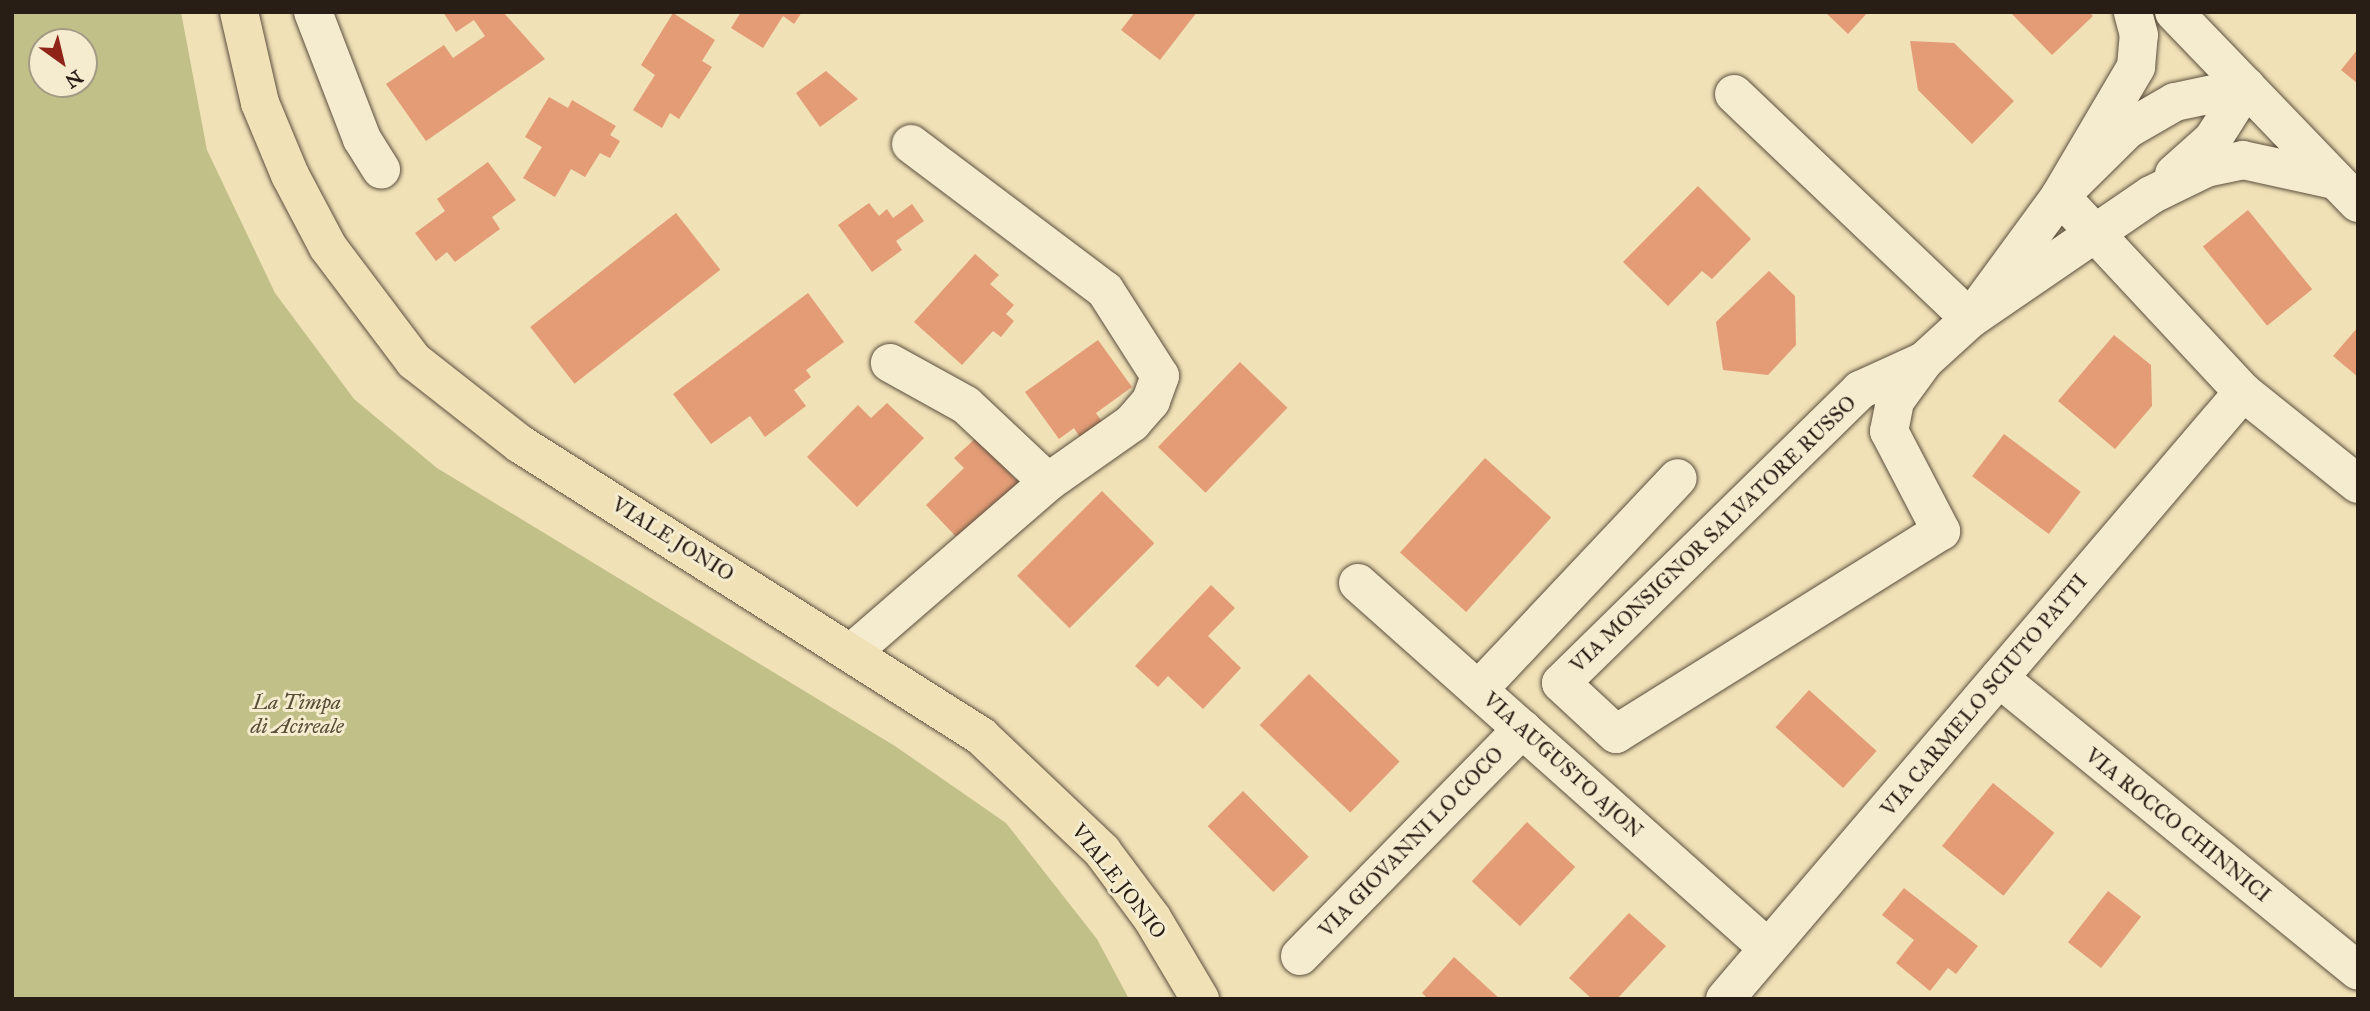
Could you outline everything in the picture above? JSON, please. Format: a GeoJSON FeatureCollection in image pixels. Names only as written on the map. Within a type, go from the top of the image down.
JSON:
{"type":"FeatureCollection","features":[{"type":"Feature","properties":{"kind":"main road","name":"VIALE JONIO"},"geometry":{"type":"LineString","coordinates":[[239,12],[260,103],[290,175],[328,247],[414,361],[520,444],[981,736],[1043,788],[1145,908],[1200,999]]}},
{"type":"Feature","properties":{"kind":"street"},"geometry":{"type":"LineString","coordinates":[[313,12],[362,139],[381,170]]}},
{"type":"Feature","properties":{"kind":"street"},"geometry":{"type":"LineString","coordinates":[[1970,319],[2060,196],[2136,67],[2139,35],[2133,12]]}},
{"type":"Feature","properties":{"kind":"street"},"geometry":{"type":"LineString","coordinates":[[2174,12],[2346,191]]}},
{"type":"Feature","properties":{"kind":"street"},"geometry":{"type":"LineString","coordinates":[[2060,196],[2128,129],[2175,102],[2246,88]]}},
{"type":"Feature","properties":{"kind":"street"},"geometry":{"type":"LineString","coordinates":[[1970,319],[2099,235],[2151,195],[2213,139],[2246,88]]}},
{"type":"Feature","properties":{"kind":"street"},"geometry":{"type":"LineString","coordinates":[[1734,94],[1970,319]]}},
{"type":"Feature","properties":{"kind":"street"},"geometry":{"type":"LineString","coordinates":[[852,652],[1048,482],[1132,423],[1151,401],[1160,376],[1105,290],[911,144]]}},
{"type":"Feature","properties":{"kind":"street"},"geometry":{"type":"LineString","coordinates":[[2151,195],[2206,168],[2243,160],[2346,191]]}},
{"type":"Feature","properties":{"kind":"street"},"geometry":{"type":"LineString","coordinates":[[2060,196],[2243,392],[2358,484]]}},
{"type":"Feature","properties":{"kind":"street","name":"VIA MONSIGNOR SALVATORE RUSSO"},"geometry":{"type":"LineString","coordinates":[[1924,361],[1860,390],[1561,683],[1616,734],[1941,531],[1889,431],[1895,401],[1924,361],[1970,319]]}},
{"type":"Feature","properties":{"kind":"street"},"geometry":{"type":"LineString","coordinates":[[890,363],[967,405],[1048,482]]}},
{"type":"Feature","properties":{"kind":"street","name":"VIA CARMELO SCIUTO PATTI"},"geometry":{"type":"LineString","coordinates":[[1725,999],[2243,392]]}},
{"type":"Feature","properties":{"kind":"street"},"geometry":{"type":"LineString","coordinates":[[1478,690],[1678,478]]}},
{"type":"Feature","properties":{"kind":"street","name":"VIA AUGUSTO AJON"},"geometry":{"type":"LineString","coordinates":[[1358,583],[1768,948]]}},
{"type":"Feature","properties":{"kind":"street","name":"VIA ROCCO CHINNICI"},"geometry":{"type":"LineString","coordinates":[[1998,678],[2358,971]]}},
{"type":"Feature","properties":{"kind":"street","name":"VIA GIOVANNI LO COCO"},"geometry":{"type":"LineString","coordinates":[[1300,956],[1522,729]]}},
{"type":"Feature","properties":{"kind":"green space","name":"La Timpa di Acireale"},"geometry":{"type":"Polygon","coordinates":[[[12,12],[181,12],[207,150],[275,293],[354,399],[437,468],[895,746],[1006,823],[1097,939],[1129,999],[12,999],[12,12]]]}},
{"type":"Feature","properties":{"kind":"building"},"geometry":{"type":"Polygon","coordinates":[[[443,12],[503,12],[545,59],[426,141],[386,84],[444,45],[453,58],[485,36],[474,20],[456,32],[443,12]]]}},
{"type":"Feature","properties":{"kind":"building"},"geometry":{"type":"Polygon","coordinates":[[[741,12],[802,12],[794,24],[783,16],[763,48],[731,28],[741,12]]]}},
{"type":"Feature","properties":{"kind":"building"},"geometry":{"type":"Polygon","coordinates":[[[1135,12],[1197,12],[1160,60],[1121,30],[1135,12]]]}},
{"type":"Feature","properties":{"kind":"building"},"geometry":{"type":"Polygon","coordinates":[[[1825,12],[1868,12],[1848,34],[1825,12]]]}},
{"type":"Feature","properties":{"kind":"building"},"geometry":{"type":"Polygon","coordinates":[[[2010,12],[2089,12],[2093,16],[2052,55],[2010,12]]]}},
{"type":"Feature","properties":{"kind":"building"},"geometry":{"type":"Polygon","coordinates":[[[673,13],[715,40],[702,61],[712,67],[679,119],[670,113],[662,128],[633,110],[655,75],[641,65],[673,13]]]}},
{"type":"Feature","properties":{"kind":"building"},"geometry":{"type":"Polygon","coordinates":[[[1910,41],[1954,43],[2014,101],[1972,144],[1918,90],[1910,41]]]}},
{"type":"Feature","properties":{"kind":"building"},"geometry":{"type":"Polygon","coordinates":[[[2358,49],[2358,81],[2357,83],[2341,70],[2358,49]]]}},
{"type":"Feature","properties":{"kind":"building"},"geometry":{"type":"Polygon","coordinates":[[[826,71],[858,99],[820,127],[796,93],[826,71]]]}},
{"type":"Feature","properties":{"kind":"building"},"geometry":{"type":"Polygon","coordinates":[[[549,97],[568,108],[572,100],[616,126],[610,135],[620,141],[610,158],[600,153],[585,177],[571,169],[555,197],[523,178],[542,147],[525,137],[549,97]]]}},
{"type":"Feature","properties":{"kind":"building"},"geometry":{"type":"Polygon","coordinates":[[[488,162],[516,200],[492,217],[500,229],[455,262],[447,252],[436,261],[415,233],[445,211],[437,199],[488,162]]]}},
{"type":"Feature","properties":{"kind":"building"},"geometry":{"type":"Polygon","coordinates":[[[1698,186],[1751,239],[1712,279],[1702,271],[1668,306],[1623,262],[1698,186]]]}},
{"type":"Feature","properties":{"kind":"building"},"geometry":{"type":"Polygon","coordinates":[[[869,203],[879,216],[887,209],[893,218],[912,204],[924,221],[896,241],[902,250],[872,272],[838,225],[869,203]]]}},
{"type":"Feature","properties":{"kind":"building"},"geometry":{"type":"Polygon","coordinates":[[[2248,210],[2312,289],[2267,326],[2203,247],[2248,210]]]}},
{"type":"Feature","properties":{"kind":"building"},"geometry":{"type":"Polygon","coordinates":[[[676,213],[720,270],[575,384],[530,327],[676,213]]]}},
{"type":"Feature","properties":{"kind":"building"},"geometry":{"type":"Polygon","coordinates":[[[975,254],[999,275],[990,284],[1014,305],[1006,314],[1014,321],[1001,337],[993,331],[962,365],[914,322],[975,254]]]}},
{"type":"Feature","properties":{"kind":"building"},"geometry":{"type":"Polygon","coordinates":[[[1769,271],[1795,296],[1796,345],[1768,375],[1723,370],[1716,322],[1769,271]]]}},
{"type":"Feature","properties":{"kind":"building"},"geometry":{"type":"Polygon","coordinates":[[[808,293],[844,342],[806,370],[811,377],[794,390],[806,406],[765,437],[750,416],[711,444],[673,394],[808,293]]]}},
{"type":"Feature","properties":{"kind":"building"},"geometry":{"type":"Polygon","coordinates":[[[2358,327],[2358,377],[2333,356],[2358,327]]]}},
{"type":"Feature","properties":{"kind":"building"},"geometry":{"type":"Polygon","coordinates":[[[2114,335],[2151,365],[2152,406],[2115,449],[2058,401],[2114,335]]]}},
{"type":"Feature","properties":{"kind":"building"},"geometry":{"type":"Polygon","coordinates":[[[1098,340],[1132,387],[1096,413],[1103,423],[1081,439],[1074,428],[1059,439],[1025,392],[1098,340]]]}},
{"type":"Feature","properties":{"kind":"building"},"geometry":{"type":"Polygon","coordinates":[[[1240,362],[1287,408],[1206,493],[1158,447],[1240,362]]]}},
{"type":"Feature","properties":{"kind":"building"},"geometry":{"type":"Polygon","coordinates":[[[887,403],[924,438],[857,507],[807,457],[858,405],[871,418],[887,403]]]}},
{"type":"Feature","properties":{"kind":"building"},"geometry":{"type":"Polygon","coordinates":[[[2004,434],[2081,492],[2049,534],[1972,476],[2004,434]]]}},
{"type":"Feature","properties":{"kind":"building"},"geometry":{"type":"Polygon","coordinates":[[[976,438],[1022,486],[962,543],[926,505],[964,468],[954,458],[976,438]]]}},
{"type":"Feature","properties":{"kind":"building"},"geometry":{"type":"Polygon","coordinates":[[[1485,458],[1551,518],[1466,612],[1400,552],[1485,458]]]}},
{"type":"Feature","properties":{"kind":"building"},"geometry":{"type":"Polygon","coordinates":[[[1102,491],[1154,543],[1069,628],[1017,576],[1102,491]]]}},
{"type":"Feature","properties":{"kind":"building"},"geometry":{"type":"Polygon","coordinates":[[[1211,585],[1235,608],[1208,636],[1241,668],[1203,709],[1168,676],[1158,687],[1135,666],[1211,585]]]}},
{"type":"Feature","properties":{"kind":"building"},"geometry":{"type":"Polygon","coordinates":[[[1309,674],[1400,762],[1350,813],[1260,725],[1309,674]]]}},
{"type":"Feature","properties":{"kind":"building"},"geometry":{"type":"Polygon","coordinates":[[[1809,690],[1877,751],[1843,788],[1776,727],[1809,690]]]}},
{"type":"Feature","properties":{"kind":"building"},"geometry":{"type":"Polygon","coordinates":[[[1993,783],[2054,833],[2003,896],[1942,846],[1993,783]]]}},
{"type":"Feature","properties":{"kind":"building"},"geometry":{"type":"Polygon","coordinates":[[[1243,791],[1309,857],[1273,892],[1208,826],[1243,791]]]}},
{"type":"Feature","properties":{"kind":"building"},"geometry":{"type":"Polygon","coordinates":[[[1527,822],[1575,867],[1520,926],[1472,881],[1527,822]]]}},
{"type":"Feature","properties":{"kind":"building"},"geometry":{"type":"Polygon","coordinates":[[[1904,888],[1978,946],[1956,974],[1948,968],[1930,991],[1896,963],[1914,940],[1882,915],[1904,888]]]}},
{"type":"Feature","properties":{"kind":"building"},"geometry":{"type":"Polygon","coordinates":[[[2108,891],[2141,917],[2101,968],[2068,942],[2108,891]]]}},
{"type":"Feature","properties":{"kind":"building"},"geometry":{"type":"Polygon","coordinates":[[[1629,913],[1666,946],[1617,999],[1592,999],[1569,978],[1629,913]]]}},
{"type":"Feature","properties":{"kind":"building"},"geometry":{"type":"Polygon","coordinates":[[[1454,957],[1500,999],[1428,999],[1422,993],[1454,957]]]}}]}
